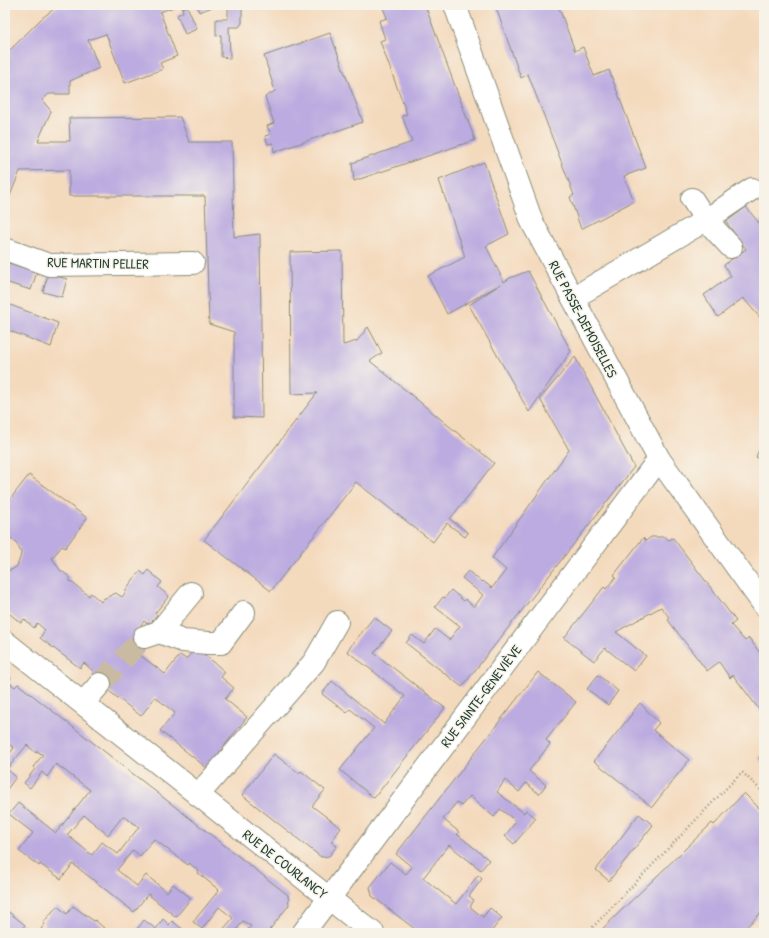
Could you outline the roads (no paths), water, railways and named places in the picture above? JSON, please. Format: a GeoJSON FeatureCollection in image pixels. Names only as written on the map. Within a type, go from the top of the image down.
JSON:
{"type":"FeatureCollection","features":[{"type":"Feature","properties":{"kind":"street","name":"RUE PASSE-DEMOISELLES"},"geometry":{"type":"LineString","coordinates":[[455,5],[532,222],[659,459],[764,606]]}},
{"type":"Feature","properties":{"kind":"street"},"geometry":{"type":"LineString","coordinates":[[572,298],[706,220],[752,189]]}},
{"type":"Feature","properties":{"kind":"street"},"geometry":{"type":"LineString","coordinates":[[692,199],[706,220],[732,246]]}},
{"type":"Feature","properties":{"kind":"street","name":"RUE MARTIN PELLER"},"geometry":{"type":"LineString","coordinates":[[5,249],[49,264],[193,263]]}},
{"type":"Feature","properties":{"kind":"street","name":"RUE SAINTE-GENEVIÈVE"},"geometry":{"type":"LineString","coordinates":[[303,933],[659,459]]}},
{"type":"Feature","properties":{"kind":"street"},"geometry":{"type":"LineString","coordinates":[[191,593],[152,634],[183,640],[221,643],[244,612]]}},
{"type":"Feature","properties":{"kind":"street"},"geometry":{"type":"LineString","coordinates":[[198,795],[314,662],[337,622]]}},
{"type":"Feature","properties":{"kind":"street","name":"RUE DE COURLANCY"},"geometry":{"type":"LineString","coordinates":[[5,642],[373,933]]}},
{"type":"Feature","properties":{"kind":"street"},"geometry":{"type":"LineString","coordinates":[[82,704],[100,684]]}},
{"type":"Feature","properties":{"kind":"tunnel"},"geometry":{"type":"LineString","coordinates":[[100,684],[144,637]]}}]}
